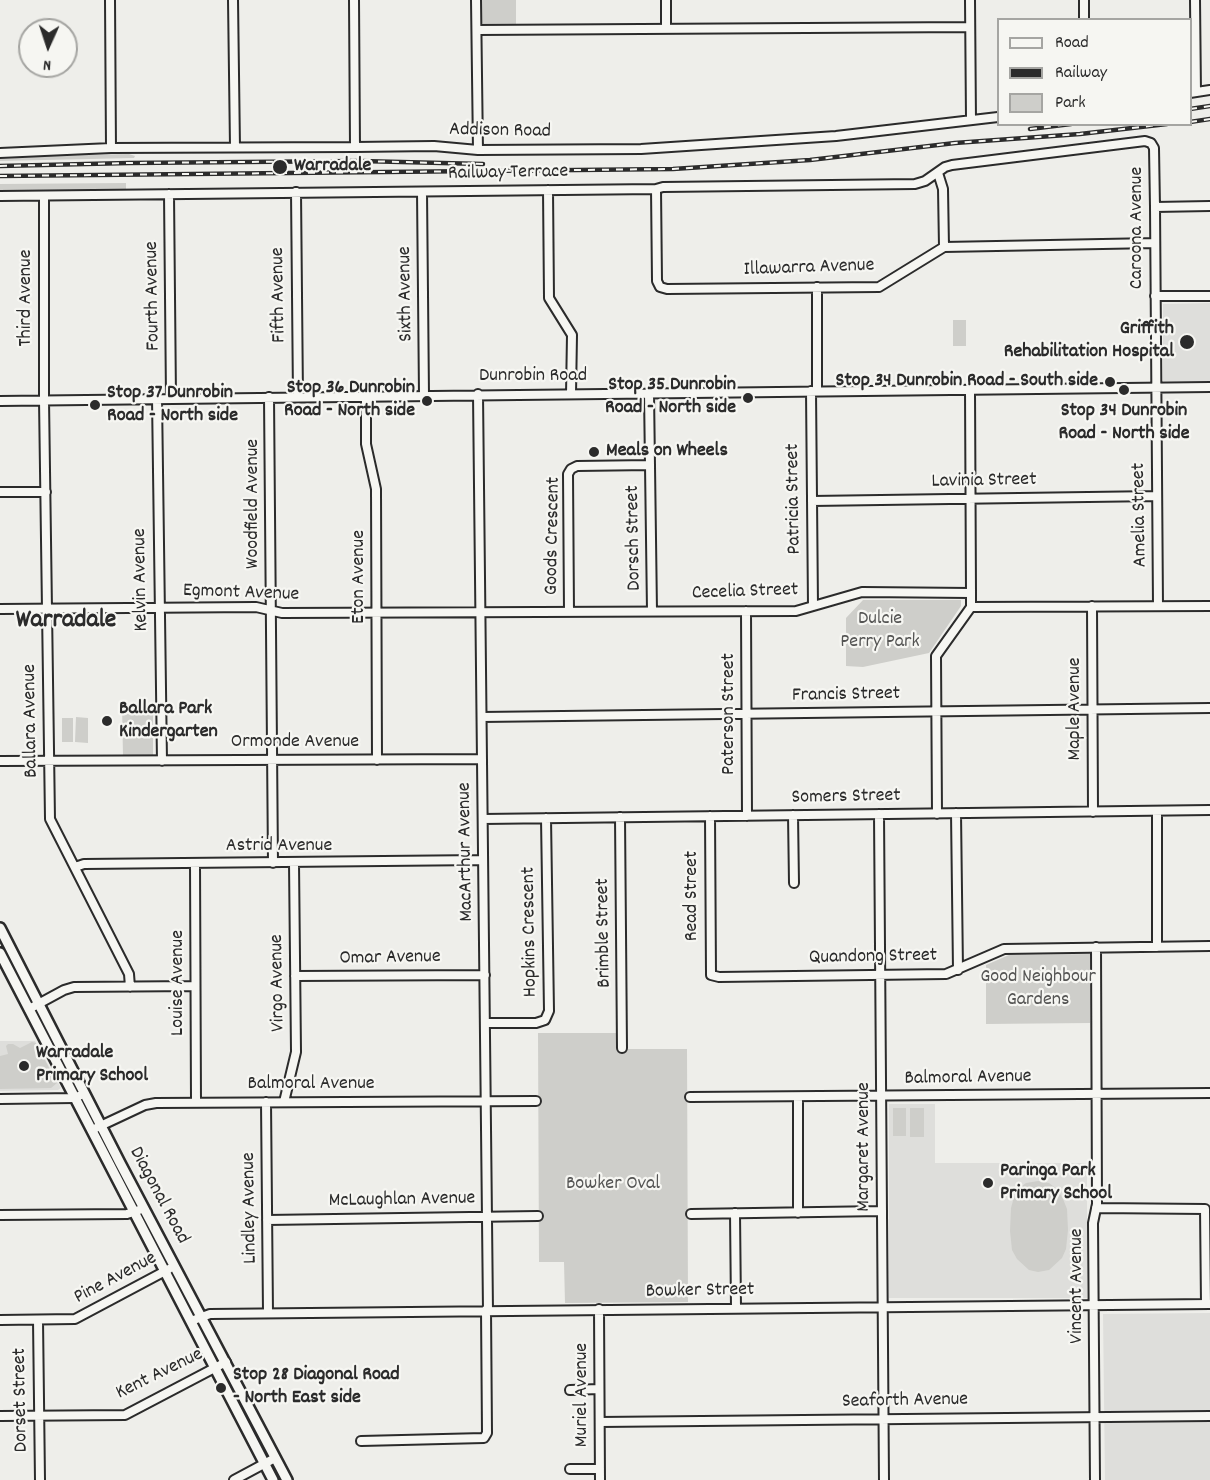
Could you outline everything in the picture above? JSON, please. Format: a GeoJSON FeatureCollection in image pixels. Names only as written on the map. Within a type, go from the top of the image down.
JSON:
{"type":"FeatureCollection","features":[{"type":"Feature","properties":{"kind":"main road","name":"Diagonal Road"},"geometry":{"type":"LineString","coordinates":[[0,928],[101,1125],[164,1272],[273,1480]]}},
{"type":"Feature","properties":{"kind":"main road","name":"Diagonal Road"},"geometry":{"type":"LineString","coordinates":[[0,953],[74,1098],[174,1266],[287,1480]]}},
{"type":"Feature","properties":{"kind":"street"},"geometry":{"type":"LineString","coordinates":[[110,0],[111,148]]}},
{"type":"Feature","properties":{"kind":"street"},"geometry":{"type":"LineString","coordinates":[[233,0],[235,147]]}},
{"type":"Feature","properties":{"kind":"street"},"geometry":{"type":"LineString","coordinates":[[354,0],[355,147]]}},
{"type":"Feature","properties":{"kind":"street"},"geometry":{"type":"LineString","coordinates":[[476,0],[478,150]]}},
{"type":"Feature","properties":{"kind":"street"},"geometry":{"type":"LineString","coordinates":[[666,0],[666,29]]}},
{"type":"Feature","properties":{"kind":"street"},"geometry":{"type":"LineString","coordinates":[[970,0],[971,120]]}},
{"type":"Feature","properties":{"kind":"street"},"geometry":{"type":"LineString","coordinates":[[1084,0],[1084,18]]}},
{"type":"Feature","properties":{"kind":"street"},"geometry":{"type":"LineString","coordinates":[[1195,0],[1193,93],[1210,90]]}},
{"type":"Feature","properties":{"kind":"street"},"geometry":{"type":"LineString","coordinates":[[477,30],[970,27]]}},
{"type":"Feature","properties":{"kind":"street","name":"Addison Road"},"geometry":{"type":"LineString","coordinates":[[0,153],[111,148],[235,147],[434,146],[478,150],[641,149],[836,136],[997,117]]}},
{"type":"Feature","properties":{"kind":"street","name":"Caroona Avenue"},"geometry":{"type":"LineString","coordinates":[[938,173],[952,165],[1145,141],[1151,143],[1154,148],[1155,207],[1155,388]]}},
{"type":"Feature","properties":{"kind":"street"},"geometry":{"type":"LineString","coordinates":[[938,173],[943,189],[944,247],[1155,243]]}},
{"type":"Feature","properties":{"kind":"street","name":"Railway Terrace"},"geometry":{"type":"LineString","coordinates":[[0,196],[915,184],[926,181],[938,173]]}},
{"type":"Feature","properties":{"kind":"street","name":"Illawarra Avenue"},"geometry":{"type":"LineString","coordinates":[[656,189],[657,281],[660,287],[666,289],[879,287],[944,247]]}},
{"type":"Feature","properties":{"kind":"street"},"geometry":{"type":"LineString","coordinates":[[548,190],[549,298],[572,335],[571,394]]}},
{"type":"Feature","properties":{"kind":"street","name":"Fifth Avenue"},"geometry":{"type":"LineString","coordinates":[[296,192],[298,397]]}},
{"type":"Feature","properties":{"kind":"street","name":"Sixth Avenue"},"geometry":{"type":"LineString","coordinates":[[422,192],[424,395]]}},
{"type":"Feature","properties":{"kind":"street","name":"Fourth Avenue"},"geometry":{"type":"LineString","coordinates":[[169,194],[171,398]]}},
{"type":"Feature","properties":{"kind":"street","name":"Third Avenue"},"geometry":{"type":"LineString","coordinates":[[44,196],[44,400]]}},
{"type":"Feature","properties":{"kind":"street"},"geometry":{"type":"LineString","coordinates":[[1155,207],[1210,206]]}},
{"type":"Feature","properties":{"kind":"street","name":"Patricia Street"},"geometry":{"type":"LineString","coordinates":[[813,606],[812,501],[817,287]]}},
{"type":"Feature","properties":{"kind":"street"},"geometry":{"type":"LineString","coordinates":[[1155,296],[1210,296]]}},
{"type":"Feature","properties":{"kind":"street","name":"Dunrobin Road"},"geometry":{"type":"LineString","coordinates":[[0,400],[1210,387]]}},
{"type":"Feature","properties":{"kind":"street","name":"Amelia Street"},"geometry":{"type":"LineString","coordinates":[[1155,388],[1158,606]]}},
{"type":"Feature","properties":{"kind":"street"},"geometry":{"type":"LineString","coordinates":[[937,814],[936,656],[971,607],[970,390]]}},
{"type":"Feature","properties":{"kind":"street","name":"Dorsch Street"},"geometry":{"type":"LineString","coordinates":[[649,393],[652,611]]}},
{"type":"Feature","properties":{"kind":"street","name":"MacArthur Avenue"},"geometry":{"type":"LineString","coordinates":[[361,1442],[484,1438],[487,1433],[487,1216],[478,394]]}},
{"type":"Feature","properties":{"kind":"street","name":"Eton Avenue"},"geometry":{"type":"LineString","coordinates":[[366,396],[366,444],[376,489],[377,760]]}},
{"type":"Feature","properties":{"kind":"street","name":"Woodfield Avenue"},"geometry":{"type":"LineString","coordinates":[[269,397],[273,863]]}},
{"type":"Feature","properties":{"kind":"street","name":"Kelvin Avenue"},"geometry":{"type":"LineString","coordinates":[[157,398],[162,761]]}},
{"type":"Feature","properties":{"kind":"street","name":"Ballara Avenue"},"geometry":{"type":"LineString","coordinates":[[44,400],[50,819],[129,974],[130,987]]}},
{"type":"Feature","properties":{"kind":"street","name":"Goods Crescent"},"geometry":{"type":"LineString","coordinates":[[568,612],[568,474],[576,466],[650,465]]}},
{"type":"Feature","properties":{"kind":"street"},"geometry":{"type":"LineString","coordinates":[[0,492],[46,492]]}},
{"type":"Feature","properties":{"kind":"street","name":"Lavinia Street"},"geometry":{"type":"LineString","coordinates":[[812,501],[1157,496]]}},
{"type":"Feature","properties":{"kind":"street","name":"Cecelia Street"},"geometry":{"type":"LineString","coordinates":[[481,612],[796,611],[861,592],[971,593]]}},
{"type":"Feature","properties":{"kind":"street","name":"Maple Avenue"},"geometry":{"type":"LineString","coordinates":[[1092,606],[1093,812]]}},
{"type":"Feature","properties":{"kind":"street"},"geometry":{"type":"LineString","coordinates":[[971,607],[1210,606]]}},
{"type":"Feature","properties":{"kind":"street","name":"Egmont Avenue"},"geometry":{"type":"LineString","coordinates":[[0,609],[256,607],[282,613],[481,612]]}},
{"type":"Feature","properties":{"kind":"street","name":"Paterson Street"},"geometry":{"type":"LineString","coordinates":[[746,611],[747,816]]}},
{"type":"Feature","properties":{"kind":"street","name":"Francis Street"},"geometry":{"type":"LineString","coordinates":[[482,717],[1210,708]]}},
{"type":"Feature","properties":{"kind":"street","name":"Ormonde Avenue"},"geometry":{"type":"LineString","coordinates":[[0,761],[482,759]]}},
{"type":"Feature","properties":{"kind":"street","name":"Somers Street"},"geometry":{"type":"LineString","coordinates":[[483,819],[1210,810]]}},
{"type":"Feature","properties":{"kind":"street"},"geometry":{"type":"LineString","coordinates":[[1157,811],[1157,947]]}},
{"type":"Feature","properties":{"kind":"street"},"geometry":{"type":"LineString","coordinates":[[956,813],[958,969]]}},
{"type":"Feature","properties":{"kind":"street","name":"Margaret Avenue"},"geometry":{"type":"LineString","coordinates":[[879,814],[884,1480]]}},
{"type":"Feature","properties":{"kind":"street"},"geometry":{"type":"LineString","coordinates":[[793,815],[794,883]]}},
{"type":"Feature","properties":{"kind":"street","name":"Read Street"},"geometry":{"type":"LineString","coordinates":[[710,816],[711,975]]}},
{"type":"Feature","properties":{"kind":"street","name":"Brimble Street"},"geometry":{"type":"LineString","coordinates":[[620,817],[622,1048]]}},
{"type":"Feature","properties":{"kind":"street","name":"Hopkins Crescent"},"geometry":{"type":"LineString","coordinates":[[485,1023],[536,1023],[544,1020],[549,1011],[546,818]]}},
{"type":"Feature","properties":{"kind":"street","name":"Astrid Avenue"},"geometry":{"type":"LineString","coordinates":[[75,867],[84,864],[483,860]]}},
{"type":"Feature","properties":{"kind":"street","name":"Louise Avenue"},"geometry":{"type":"LineString","coordinates":[[195,863],[196,1103]]}},
{"type":"Feature","properties":{"kind":"street","name":"Virgo Avenue"},"geometry":{"type":"LineString","coordinates":[[284,1102],[296,1052],[294,863]]}},
{"type":"Feature","properties":{"kind":"street","name":"Quandong Street"},"geometry":{"type":"LineString","coordinates":[[711,975],[719,978],[946,974],[1004,949],[1210,946]]}},
{"type":"Feature","properties":{"kind":"street","name":"Vincent Avenue"},"geometry":{"type":"LineString","coordinates":[[1095,1480],[1093,1223],[1096,1208],[1096,947]]}},
{"type":"Feature","properties":{"kind":"street","name":"Omar Avenue"},"geometry":{"type":"LineString","coordinates":[[296,976],[484,975]]}},
{"type":"Feature","properties":{"kind":"street"},"geometry":{"type":"LineString","coordinates":[[29,1009],[74,987],[195,986]]}},
{"type":"Feature","properties":{"kind":"street"},"geometry":{"type":"LineString","coordinates":[[0,1099],[74,1098],[84,1093]]}},
{"type":"Feature","properties":{"kind":"street","name":"Balmoral Avenue"},"geometry":{"type":"LineString","coordinates":[[690,1098],[1210,1093]]}},
{"type":"Feature","properties":{"kind":"street"},"geometry":{"type":"LineString","coordinates":[[798,1097],[798,1213]]}},
{"type":"Feature","properties":{"kind":"street","name":"Balmoral Avenue"},"geometry":{"type":"LineString","coordinates":[[92,1130],[145,1105],[156,1103],[536,1101]]}},
{"type":"Feature","properties":{"kind":"street","name":"Lindley Avenue"},"geometry":{"type":"LineString","coordinates":[[266,1102],[268,1313]]}},
{"type":"Feature","properties":{"kind":"street"},"geometry":{"type":"LineString","coordinates":[[1096,1208],[1207,1208],[1208,1304]]}},
{"type":"Feature","properties":{"kind":"street"},"geometry":{"type":"LineString","coordinates":[[0,1215],[127,1214],[139,1210]]}},
{"type":"Feature","properties":{"kind":"street"},"geometry":{"type":"LineString","coordinates":[[691,1214],[882,1211]]}},
{"type":"Feature","properties":{"kind":"street"},"geometry":{"type":"LineString","coordinates":[[735,1214],[736,1308]]}},
{"type":"Feature","properties":{"kind":"street","name":"McLaughlan Avenue"},"geometry":{"type":"LineString","coordinates":[[267,1220],[538,1216]]}},
{"type":"Feature","properties":{"kind":"street","name":"Pine Avenue"},"geometry":{"type":"LineString","coordinates":[[0,1320],[75,1319],[174,1266]]}},
{"type":"Feature","properties":{"kind":"street","name":"Bowker Street"},"geometry":{"type":"LineString","coordinates":[[191,1321],[210,1314],[268,1313],[1208,1304]]}},
{"type":"Feature","properties":{"kind":"street","name":"Muriel Avenue"},"geometry":{"type":"LineString","coordinates":[[599,1309],[600,1480]]}},
{"type":"Feature","properties":{"kind":"street","name":"Dorset Street"},"geometry":{"type":"LineString","coordinates":[[38,1320],[40,1480]]}},
{"type":"Feature","properties":{"kind":"street","name":"Kent Avenue"},"geometry":{"type":"LineString","coordinates":[[0,1416],[125,1415],[226,1362]]}},
{"type":"Feature","properties":{"kind":"street"},"geometry":{"type":"LineString","coordinates":[[570,1390],[599,1389]]}},
{"type":"Feature","properties":{"kind":"street","name":"Seaforth Avenue"},"geometry":{"type":"LineString","coordinates":[[600,1422],[1210,1416]]}},
{"type":"Feature","properties":{"kind":"street"},"geometry":{"type":"LineString","coordinates":[[234,1480],[275,1458]]}},
{"type":"Feature","properties":{"kind":"street"},"geometry":{"type":"LineString","coordinates":[[570,1469],[600,1469]]}},
{"type":"Feature","properties":{"kind":"shaded area","name":"Griffith Rehabilitation Hospital"},"geometry":{"type":"Polygon","coordinates":[[[1210,303],[1210,381],[1163,381],[1163,304],[1210,303]]]}},
{"type":"Feature","properties":{"kind":"shaded area","name":"Warradale Primary School"},"geometry":{"type":"Polygon","coordinates":[[[0,1041],[35,1041],[61,1088],[58,1090],[0,1091],[0,1041]]]}},
{"type":"Feature","properties":{"kind":"shaded area","name":"Paringa Park Primary School"},"geometry":{"type":"Polygon","coordinates":[[[889,1104],[935,1104],[935,1163],[1087,1163],[1087,1298],[889,1298],[889,1104]]]}},
{"type":"Feature","properties":{"kind":"shaded area"},"geometry":{"type":"Polygon","coordinates":[[[1210,1313],[1210,1480],[1105,1480],[1103,1314],[1210,1313]]]}},
{"type":"Feature","properties":{"kind":"green space"},"geometry":{"type":"Polygon","coordinates":[[[481,0],[516,0],[516,26],[485,26],[481,22],[481,0]]]}},
{"type":"Feature","properties":{"kind":"green space"},"geometry":{"type":"Polygon","coordinates":[[[129,154],[135,156],[134,158],[0,161],[0,159],[66,155],[129,154]]]}},
{"type":"Feature","properties":{"kind":"green space"},"geometry":{"type":"Polygon","coordinates":[[[126,183],[126,190],[0,191],[0,184],[126,183]]]}},
{"type":"Feature","properties":{"kind":"green space"},"geometry":{"type":"Polygon","coordinates":[[[953,320],[966,320],[966,346],[953,346],[953,320]]]}},
{"type":"Feature","properties":{"kind":"green space","name":"Dulcie Perry Park"},"geometry":{"type":"Polygon","coordinates":[[[863,600],[961,600],[961,606],[929,653],[863,667],[846,666],[846,618],[863,600]]]}},
{"type":"Feature","properties":{"kind":"green space"},"geometry":{"type":"Polygon","coordinates":[[[122,704],[153,704],[153,756],[123,756],[122,704]]]}},
{"type":"Feature","properties":{"kind":"green space"},"geometry":{"type":"Polygon","coordinates":[[[76,717],[88,718],[88,743],[75,742],[76,717]]]}},
{"type":"Feature","properties":{"kind":"green space"},"geometry":{"type":"Polygon","coordinates":[[[62,718],[73,718],[73,742],[62,742],[62,718]]]}},
{"type":"Feature","properties":{"kind":"green space","name":"Good Neighbour Gardens"},"geometry":{"type":"Polygon","coordinates":[[[1090,954],[1090,1023],[986,1024],[986,965],[1009,955],[1090,954]]]}},
{"type":"Feature","properties":{"kind":"green space","name":"Bowker Oval"},"geometry":{"type":"Polygon","coordinates":[[[538,1033],[616,1033],[617,1049],[687,1049],[688,1302],[565,1303],[564,1262],[539,1262],[538,1033]]]}},
{"type":"Feature","properties":{"kind":"green space","name":"Warradale Primary School"},"geometry":{"type":"Polygon","coordinates":[[[32,1042],[36,1043],[57,1083],[51,1088],[0,1089],[0,1056],[8,1054],[6,1046],[13,1044],[20,1048],[32,1042]]]}},
{"type":"Feature","properties":{"kind":"green space"},"geometry":{"type":"Polygon","coordinates":[[[893,1108],[906,1108],[906,1136],[893,1136],[893,1108]]]}},
{"type":"Feature","properties":{"kind":"green space"},"geometry":{"type":"Polygon","coordinates":[[[910,1108],[924,1108],[924,1137],[910,1137],[910,1108]]]}},
{"type":"Feature","properties":{"kind":"green space"},"geometry":{"type":"Polygon","coordinates":[[[1038,1181],[1049,1183],[1057,1189],[1067,1209],[1068,1230],[1066,1249],[1062,1258],[1049,1270],[1038,1272],[1029,1270],[1017,1259],[1012,1250],[1010,1231],[1011,1208],[1018,1189],[1026,1183],[1038,1181]]]}},
{"type":"Feature","properties":{"kind":"railway"},"geometry":{"type":"LineString","coordinates":[[1192,109],[1210,106]]}},
{"type":"Feature","properties":{"kind":"railway"},"geometry":{"type":"LineString","coordinates":[[1192,122],[1210,119]]}},
{"type":"Feature","properties":{"kind":"railway"},"geometry":{"type":"LineString","coordinates":[[1030,129],[1055,126]]}},
{"type":"Feature","properties":{"kind":"railway"},"geometry":{"type":"LineString","coordinates":[[0,176],[673,169],[810,160],[955,143],[1080,134],[1150,126]]}},
{"type":"Feature","properties":{"kind":"railway"},"geometry":{"type":"LineString","coordinates":[[0,166],[360,161],[483,164]]}},
{"type":"Feature","properties":{"kind":"place","name":"Warradale"},"geometry":{"type":"Point","coordinates":[280,167]}},
{"type":"Feature","properties":{"kind":"place","name":"Griffith Rehabilitation Hospital"},"geometry":{"type":"Point","coordinates":[1187,342]}},
{"type":"Feature","properties":{"kind":"place","name":"Stop 34 Dunrobin Road - South side"},"geometry":{"type":"Point","coordinates":[1110,382]}},
{"type":"Feature","properties":{"kind":"place","name":"Stop 34 Dunrobin Road - North side"},"geometry":{"type":"Point","coordinates":[1124,390]}},
{"type":"Feature","properties":{"kind":"place","name":"Stop 35 Dunrobin Road - North side"},"geometry":{"type":"Point","coordinates":[748,398]}},
{"type":"Feature","properties":{"kind":"place","name":"Stop 36 Dunrobin Road - North side"},"geometry":{"type":"Point","coordinates":[427,401]}},
{"type":"Feature","properties":{"kind":"place","name":"Stop 37 Dunrobin Road - North side"},"geometry":{"type":"Point","coordinates":[95,405]}},
{"type":"Feature","properties":{"kind":"place","name":"Meals on Wheels"},"geometry":{"type":"Point","coordinates":[594,452]}},
{"type":"Feature","properties":{"kind":"place","name":"Ballara Park Kindergarten"},"geometry":{"type":"Point","coordinates":[107,721]}},
{"type":"Feature","properties":{"kind":"place","name":"Warradale Primary School"},"geometry":{"type":"Point","coordinates":[24,1066]}},
{"type":"Feature","properties":{"kind":"place","name":"Paringa Park Primary School"},"geometry":{"type":"Point","coordinates":[988,1183]}},
{"type":"Feature","properties":{"kind":"place","name":"Stop 28 Diagonal Road - North East side"},"geometry":{"type":"Point","coordinates":[221,1388]}},
{"type":"Feature","properties":{"kind":"district","name":"Warradale"},"geometry":{"type":"Point","coordinates":[66,622]}}]}
